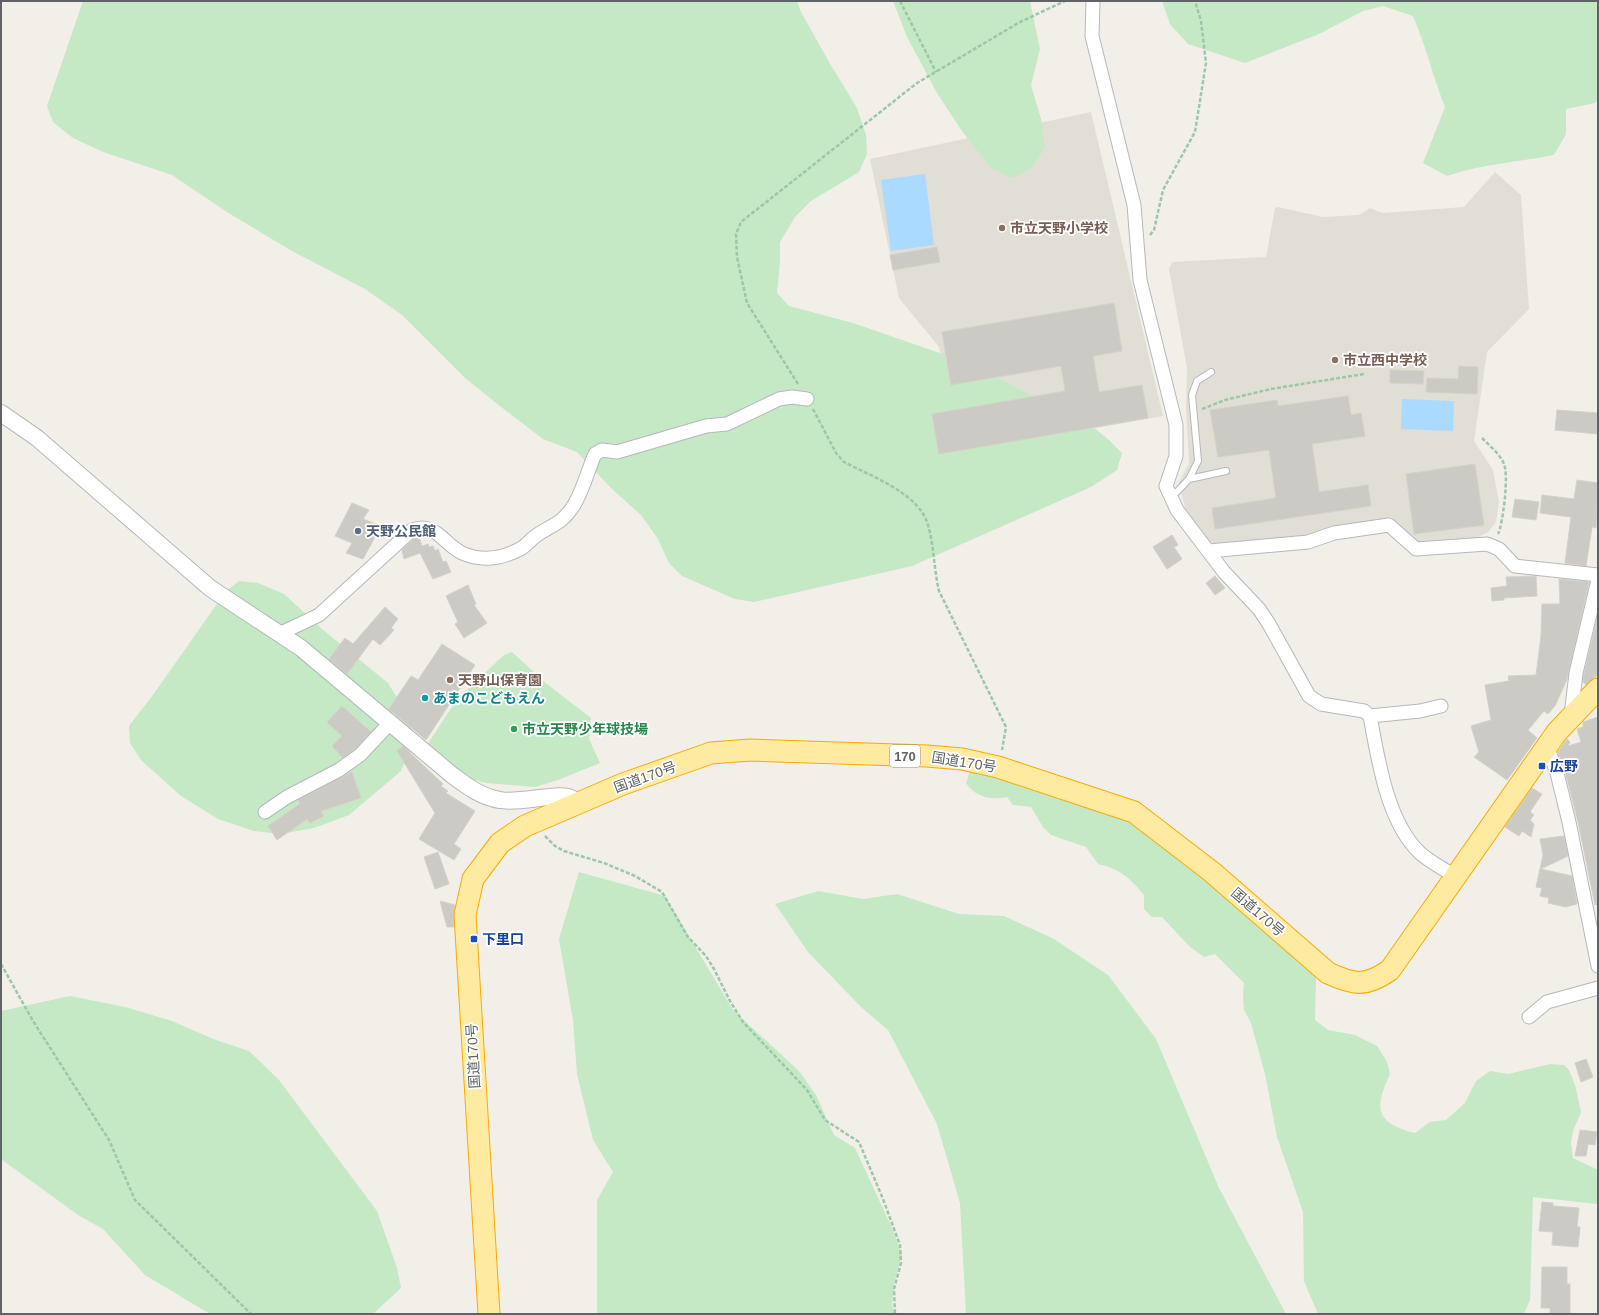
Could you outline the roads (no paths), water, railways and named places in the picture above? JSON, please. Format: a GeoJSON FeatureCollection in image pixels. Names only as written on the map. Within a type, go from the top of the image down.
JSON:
{"type":"FeatureCollection","features":[{"type":"Feature","properties":{"kind":"highway","name":"国道170号"},"geometry":{"type":"LineString","coordinates":[[489,1314],[465,915],[473,879],[500,843],[534,822],[623,784],[711,753],[750,750],[927,756],[998,766],[1134,812],[1212,872],[1328,973],[1345,980],[1360,982],[1376,980],[1390,970],[1547,746],[1571,716],[1597,693]]}},
{"type":"Feature","properties":{"kind":"street"},"geometry":{"type":"LineString","coordinates":[[1093,1],[1092,36],[1134,205],[1140,280],[1176,425],[1176,456],[1166,486],[1177,510],[1209,550],[1224,572],[1259,610],[1269,624],[1309,696],[1321,704],[1364,711],[1370,716],[1389,800],[1406,836],[1420,853],[1456,877]]}},
{"type":"Feature","properties":{"kind":"street"},"geometry":{"type":"LineString","coordinates":[[279,634],[318,616],[412,530],[421,526],[431,529],[461,552],[479,559],[490,560],[521,549],[536,536],[562,521],[574,506],[595,454],[602,450],[617,452],[706,426],[727,424],[779,400],[792,397],[807,399]]}},
{"type":"Feature","properties":{"kind":"street"},"geometry":{"type":"LineString","coordinates":[[1,412],[37,438],[210,588],[301,648],[452,775],[482,796],[502,801],[522,801],[559,797],[571,798],[578,803]]}},
{"type":"Feature","properties":{"kind":"street"},"geometry":{"type":"LineString","coordinates":[[1209,550],[1308,542],[1334,532],[1389,525],[1416,549],[1487,544],[1499,549],[1515,566],[1598,575]]}},
{"type":"Feature","properties":{"kind":"street"},"geometry":{"type":"LineString","coordinates":[[1571,716],[1576,673],[1598,580]]}},
{"type":"Feature","properties":{"kind":"street"},"geometry":{"type":"LineString","coordinates":[[1370,716],[1420,711],[1441,706]]}},
{"type":"Feature","properties":{"kind":"street"},"geometry":{"type":"LineString","coordinates":[[264,812],[287,797],[339,770],[360,755],[390,723]]}},
{"type":"Feature","properties":{"kind":"street"},"geometry":{"type":"LineString","coordinates":[[1547,746],[1593,909],[1598,966]]}},
{"type":"Feature","properties":{"kind":"street"},"geometry":{"type":"LineString","coordinates":[[1529,1017],[1547,1002],[1598,988]]}},
{"type":"Feature","properties":{"kind":"lane"},"geometry":{"type":"LineString","coordinates":[[1171,498],[1189,478],[1198,461],[1192,395],[1197,381],[1211,372]]}},
{"type":"Feature","properties":{"kind":"lane"},"geometry":{"type":"LineString","coordinates":[[1189,478],[1226,471]]}},
{"type":"Feature","properties":{"kind":"water"},"geometry":{"type":"Polygon","coordinates":[[[925,174],[934,245],[891,251],[881,180],[925,174]]]}},
{"type":"Feature","properties":{"kind":"water"},"geometry":{"type":"Polygon","coordinates":[[[1402,399],[1454,401],[1453,431],[1401,429],[1402,399]]]}},
{"type":"Feature","properties":{"kind":"place","name":"市立天野小学校"},"geometry":{"type":"Point","coordinates":[1002,228]}},
{"type":"Feature","properties":{"kind":"place","name":"市立西中学校"},"geometry":{"type":"Point","coordinates":[1335,360]}},
{"type":"Feature","properties":{"kind":"place","name":"天野公民館"},"geometry":{"type":"Point","coordinates":[358,531]}},
{"type":"Feature","properties":{"kind":"place","name":"天野山保育園"},"geometry":{"type":"Point","coordinates":[450,680]}},
{"type":"Feature","properties":{"kind":"place","name":"あまのこどもえん"},"geometry":{"type":"Point","coordinates":[425,698]}},
{"type":"Feature","properties":{"kind":"place","name":"市立天野少年球技場"},"geometry":{"type":"Point","coordinates":[514,729]}},
{"type":"Feature","properties":{"kind":"place","name":"広野"},"geometry":{"type":"Point","coordinates":[1542,766]}},
{"type":"Feature","properties":{"kind":"place","name":"下里口"},"geometry":{"type":"Point","coordinates":[474,939]}}]}
